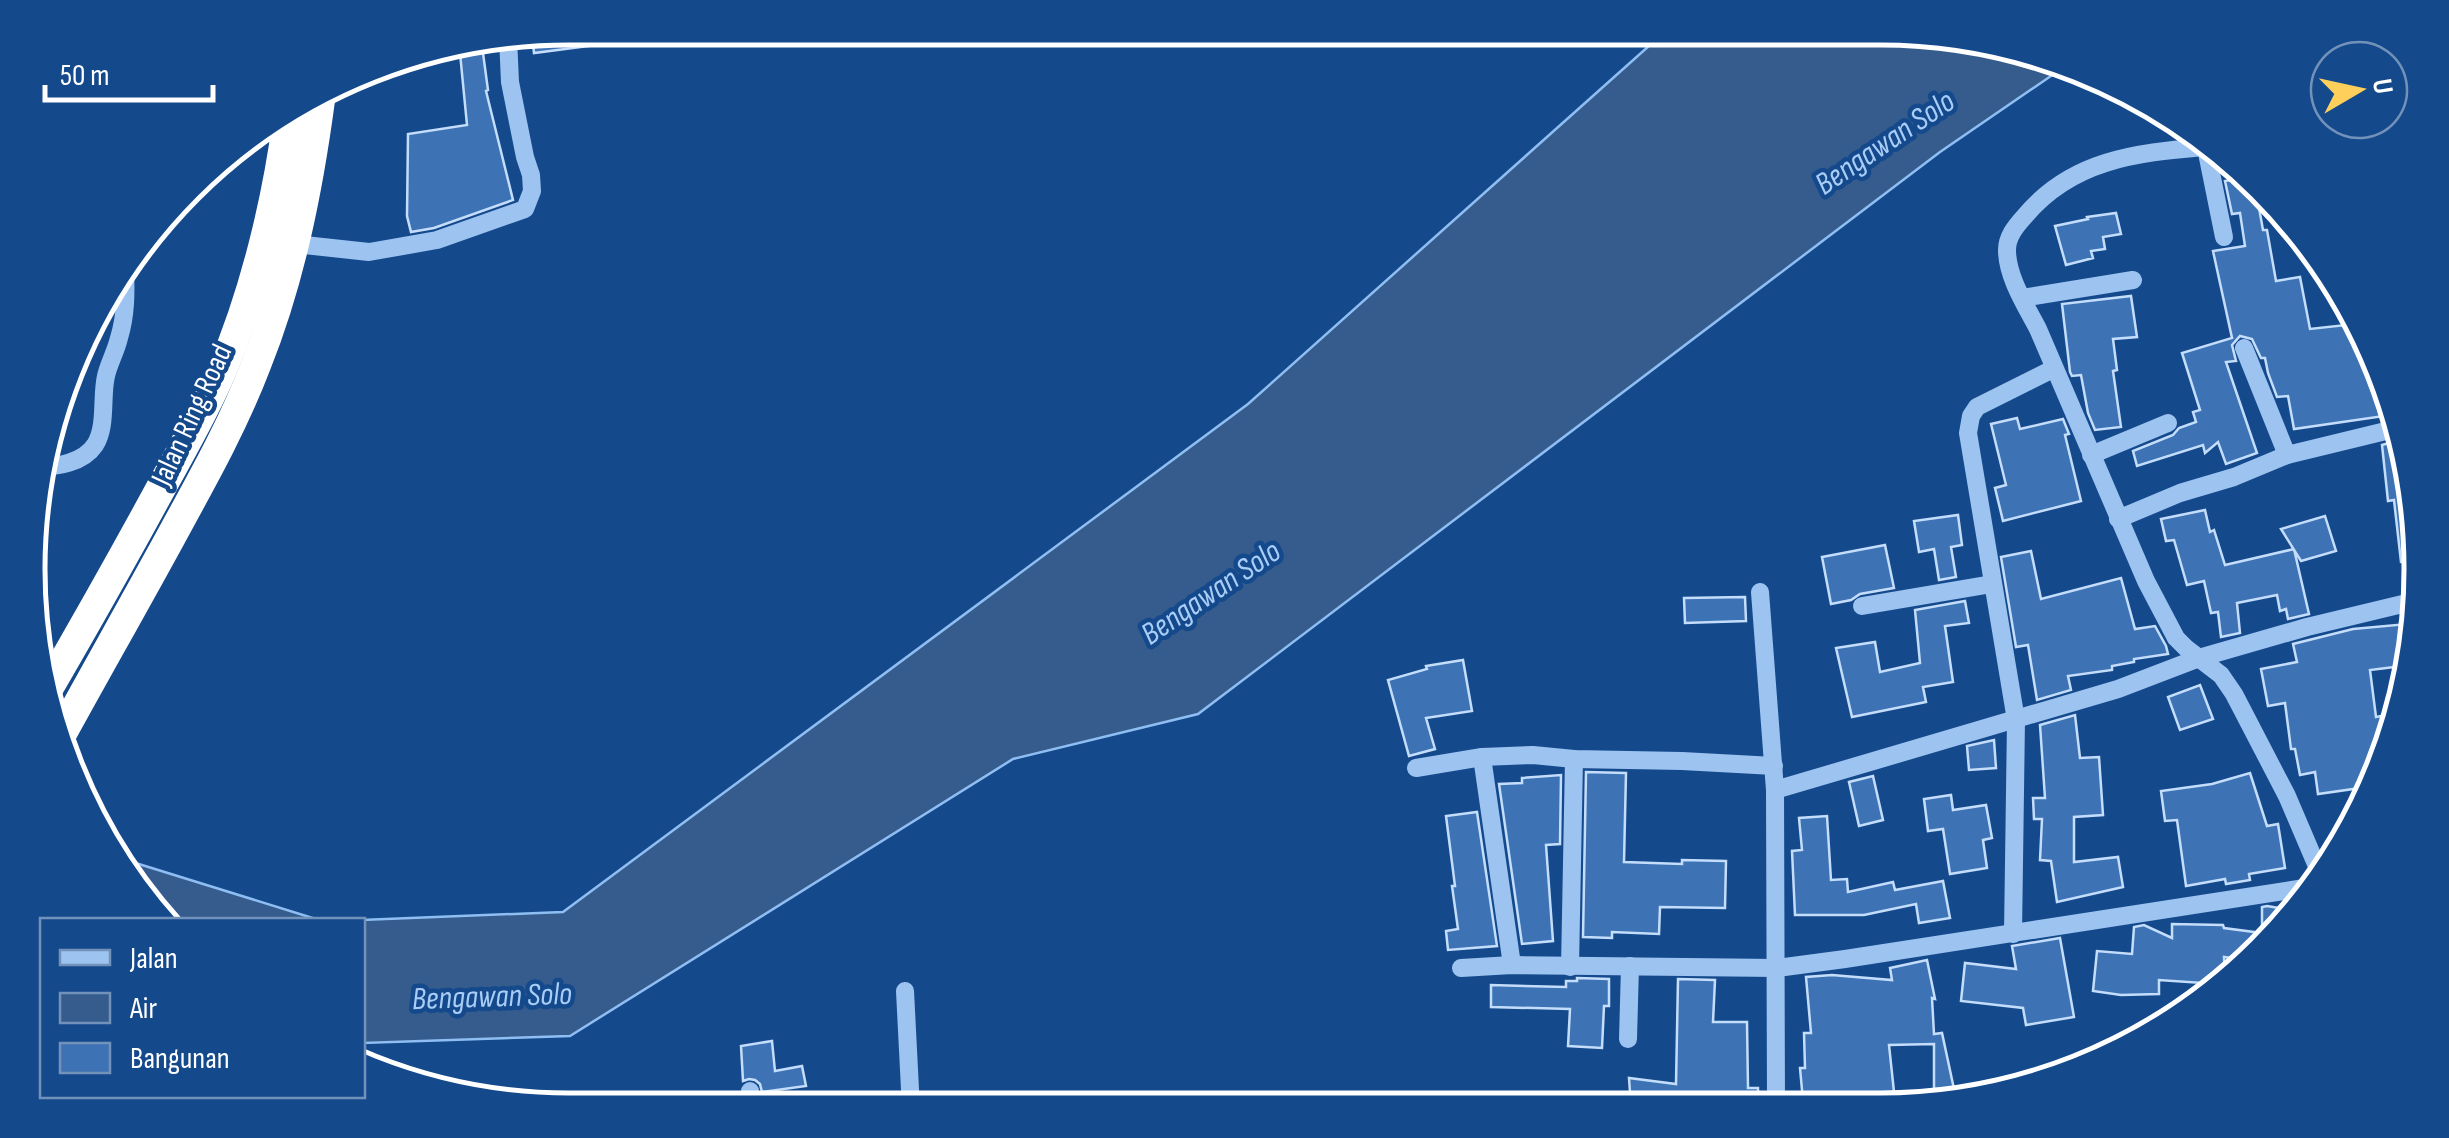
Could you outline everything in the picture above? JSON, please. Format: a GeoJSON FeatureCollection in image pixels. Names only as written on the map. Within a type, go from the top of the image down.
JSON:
{"type":"FeatureCollection","features":[{"type":"Feature","properties":{"kind":"highway","name":"Jalan Ring Road"},"geometry":{"type":"LineString","coordinates":[[68,722],[235,416],[257,363],[295,244],[318,109]]}},
{"type":"Feature","properties":{"kind":"highway","name":"Jalan Ring Road"},"geometry":{"type":"LineString","coordinates":[[56,675],[131,544],[222,370],[259,256],[286,128]]}},
{"type":"Feature","properties":{"kind":"street"},"geometry":{"type":"LineString","coordinates":[[295,244],[369,252],[437,240],[525,210],[532,192],[531,176],[510,82],[508,48]]}},
{"type":"Feature","properties":{"kind":"street"},"geometry":{"type":"LineString","coordinates":[[2193,149],[2103,163],[2068,177],[2042,199],[2010,236],[2007,246],[2011,270],[2146,581],[2176,638],[2221,675],[2234,694],[2288,796],[2315,861]]}},
{"type":"Feature","properties":{"kind":"street"},"geometry":{"type":"LineString","coordinates":[[2208,160],[2224,237]]}},
{"type":"Feature","properties":{"kind":"street"},"geometry":{"type":"LineString","coordinates":[[2022,298],[2133,280]]}},
{"type":"Feature","properties":{"kind":"street"},"geometry":{"type":"LineString","coordinates":[[56,465],[66,464],[94,446],[106,376],[126,307],[126,290]]}},
{"type":"Feature","properties":{"kind":"street"},"geometry":{"type":"LineString","coordinates":[[2244,348],[2287,455]]}},
{"type":"Feature","properties":{"kind":"street"},"geometry":{"type":"LineString","coordinates":[[2013,934],[2016,720],[1968,434],[1971,416],[1985,401],[2053,368]]}},
{"type":"Feature","properties":{"kind":"street"},"geometry":{"type":"LineString","coordinates":[[2090,455],[2168,423]]}},
{"type":"Feature","properties":{"kind":"street"},"geometry":{"type":"LineString","coordinates":[[2118,519],[2287,455],[2386,432]]}},
{"type":"Feature","properties":{"kind":"street"},"geometry":{"type":"LineString","coordinates":[[1862,606],[1992,584]]}},
{"type":"Feature","properties":{"kind":"street"},"geometry":{"type":"LineString","coordinates":[[1760,592],[1775,790],[1776,1093]]}},
{"type":"Feature","properties":{"kind":"street"},"geometry":{"type":"LineString","coordinates":[[1775,790],[2118,689],[2199,658],[2403,604]]}},
{"type":"Feature","properties":{"kind":"street"},"geometry":{"type":"LineString","coordinates":[[1416,768],[1482,756],[1533,754],[1774,766]]}},
{"type":"Feature","properties":{"kind":"street"},"geometry":{"type":"LineString","coordinates":[[1482,756],[1512,965]]}},
{"type":"Feature","properties":{"kind":"street"},"geometry":{"type":"LineString","coordinates":[[1570,966],[1574,758]]}},
{"type":"Feature","properties":{"kind":"street"},"geometry":{"type":"LineString","coordinates":[[1461,968],[1777,968],[2295,890]]}},
{"type":"Feature","properties":{"kind":"street"},"geometry":{"type":"LineString","coordinates":[[1628,1039],[1630,966]]}},
{"type":"Feature","properties":{"kind":"street"},"geometry":{"type":"LineString","coordinates":[[905,991],[910,1093]]}},
{"type":"Feature","properties":{"kind":"water","name":"Bengawan Solo"},"geometry":{"type":"Polygon","coordinates":[[[1650,45],[1914,46],[1982,55],[2053,75],[1940,152],[1198,714],[1013,759],[570,1036],[365,1043],[365,920],[563,912],[1248,404],[1650,45]]]}},
{"type":"Feature","properties":{"kind":"water"},"geometry":{"type":"Polygon","coordinates":[[[135,863],[313,918],[179,918],[135,863]]]}},
{"type":"Feature","properties":{"kind":"building"},"geometry":{"type":"Polygon","coordinates":[[[533,46],[589,46],[534,53],[533,46]]]}},
{"type":"Feature","properties":{"kind":"building"},"geometry":{"type":"Polygon","coordinates":[[[483,53],[486,91],[513,200],[434,228],[411,232],[407,216],[408,134],[467,125],[460,57],[483,53]]]}},
{"type":"Feature","properties":{"kind":"building"},"geometry":{"type":"Polygon","coordinates":[[[2231,180],[2259,207],[2276,281],[2300,277],[2310,329],[2344,325],[2381,416],[2294,429],[2288,396],[2277,397],[2265,358],[2261,358],[2252,339],[2240,336],[2232,345],[2236,361],[2226,362],[2257,453],[2226,464],[2218,442],[2205,453],[2203,445],[2137,466],[2133,451],[2196,422],[2193,412],[2200,410],[2182,353],[2232,338],[2213,251],[2245,246],[2240,213],[2232,214],[2225,181],[2231,180]]]}},
{"type":"Feature","properties":{"kind":"building"},"geometry":{"type":"Polygon","coordinates":[[[2116,213],[2121,234],[2103,237],[2105,249],[2091,251],[2093,258],[2066,265],[2055,226],[2116,213]]]}},
{"type":"Feature","properties":{"kind":"building"},"geometry":{"type":"Polygon","coordinates":[[[2131,296],[2137,337],[2113,339],[2121,427],[2095,430],[2081,375],[2072,376],[2070,372],[2062,304],[2131,296]]]}},
{"type":"Feature","properties":{"kind":"building"},"geometry":{"type":"Polygon","coordinates":[[[2017,418],[2020,429],[2063,419],[2081,501],[2003,521],[1995,488],[2006,485],[1991,424],[2017,418]]]}},
{"type":"Feature","properties":{"kind":"building"},"geometry":{"type":"Polygon","coordinates":[[[2388,443],[2394,467],[2404,562],[2394,500],[2388,501],[2382,445],[2388,443]]]}},
{"type":"Feature","properties":{"kind":"building"},"geometry":{"type":"Polygon","coordinates":[[[2205,510],[2225,565],[2294,549],[2309,614],[2288,619],[2286,609],[2280,611],[2277,595],[2237,603],[2240,633],[2221,637],[2218,612],[2211,613],[2204,581],[2187,585],[2174,540],[2166,541],[2161,519],[2205,510]]]}},
{"type":"Feature","properties":{"kind":"building"},"geometry":{"type":"Polygon","coordinates":[[[1958,515],[1962,545],[1951,547],[1956,577],[1939,580],[1934,549],[1919,552],[1914,521],[1958,515]]]}},
{"type":"Feature","properties":{"kind":"building"},"geometry":{"type":"Polygon","coordinates":[[[2325,516],[2336,551],[2301,561],[2281,529],[2325,516]]]}},
{"type":"Feature","properties":{"kind":"building"},"geometry":{"type":"Polygon","coordinates":[[[1885,545],[1894,588],[1831,604],[1822,557],[1885,545]]]}},
{"type":"Feature","properties":{"kind":"building"},"geometry":{"type":"Polygon","coordinates":[[[2031,551],[2041,599],[2121,578],[2135,629],[2155,626],[2168,654],[2134,659],[2112,666],[2112,670],[2068,676],[2071,690],[2037,700],[2028,645],[2016,647],[2001,557],[2031,551]]]}},
{"type":"Feature","properties":{"kind":"building"},"geometry":{"type":"Polygon","coordinates":[[[1745,597],[1746,621],[1685,623],[1684,598],[1745,597]]]}},
{"type":"Feature","properties":{"kind":"building"},"geometry":{"type":"Polygon","coordinates":[[[1965,601],[1969,623],[1945,626],[1953,682],[1923,687],[1926,702],[1852,717],[1836,648],[1875,642],[1880,672],[1920,663],[1915,610],[1965,601]]]}},
{"type":"Feature","properties":{"kind":"building"},"geometry":{"type":"Polygon","coordinates":[[[2401,625],[2395,667],[2370,670],[2376,717],[2382,719],[2356,789],[2318,794],[2315,772],[2300,775],[2295,749],[2291,749],[2285,703],[2268,706],[2261,669],[2297,662],[2293,644],[2353,629],[2401,625]]]}},
{"type":"Feature","properties":{"kind":"building"},"geometry":{"type":"Polygon","coordinates":[[[1463,660],[1472,711],[1426,718],[1435,749],[1409,756],[1388,680],[1427,669],[1426,666],[1463,660]]]}},
{"type":"Feature","properties":{"kind":"building"},"geometry":{"type":"Polygon","coordinates":[[[2200,685],[2213,719],[2180,730],[2168,697],[2200,685]]]}},
{"type":"Feature","properties":{"kind":"building"},"geometry":{"type":"Polygon","coordinates":[[[2075,715],[2080,758],[2099,757],[2103,815],[2074,817],[2074,862],[2118,857],[2123,887],[2057,902],[2051,861],[2040,860],[2042,819],[2034,819],[2033,798],[2045,798],[2040,725],[2075,715]]]}},
{"type":"Feature","properties":{"kind":"building"},"geometry":{"type":"Polygon","coordinates":[[[1994,740],[1996,768],[1969,770],[1967,746],[1994,740]]]}},
{"type":"Feature","properties":{"kind":"building"},"geometry":{"type":"Polygon","coordinates":[[[1586,772],[1626,773],[1624,862],[1726,861],[1725,908],[1660,907],[1659,934],[1612,932],[1612,938],[1583,937],[1586,772]]]}},
{"type":"Feature","properties":{"kind":"building"},"geometry":{"type":"Polygon","coordinates":[[[2250,773],[2267,826],[2278,824],[2285,868],[2249,874],[2250,880],[2226,884],[2225,879],[2186,886],[2177,820],[2165,821],[2161,791],[2212,784],[2250,773]]]}},
{"type":"Feature","properties":{"kind":"building"},"geometry":{"type":"Polygon","coordinates":[[[1561,775],[1560,844],[1546,845],[1553,941],[1522,944],[1499,784],[1561,775]]]}},
{"type":"Feature","properties":{"kind":"building"},"geometry":{"type":"Polygon","coordinates":[[[1873,776],[1883,820],[1859,826],[1849,782],[1873,776]]]}},
{"type":"Feature","properties":{"kind":"building"},"geometry":{"type":"Polygon","coordinates":[[[1951,795],[1953,810],[1986,805],[1992,838],[1983,840],[1987,868],[1950,874],[1943,829],[1928,831],[1924,799],[1951,795]]]}},
{"type":"Feature","properties":{"kind":"building"},"geometry":{"type":"Polygon","coordinates":[[[1477,812],[1497,946],[1448,950],[1446,931],[1458,929],[1446,816],[1477,812]]]}},
{"type":"Feature","properties":{"kind":"building"},"geometry":{"type":"Polygon","coordinates":[[[1827,816],[1831,880],[1847,879],[1848,892],[1893,882],[1895,890],[1943,881],[1950,918],[1919,923],[1916,904],[1864,915],[1795,915],[1792,851],[1802,850],[1799,818],[1827,816]]]}},
{"type":"Feature","properties":{"kind":"building"},"geometry":{"type":"Polygon","coordinates":[[[2262,907],[2279,908],[2262,928],[2262,907]]]}},
{"type":"Feature","properties":{"kind":"building"},"geometry":{"type":"Polygon","coordinates":[[[2172,924],[2258,932],[2231,958],[2224,957],[2224,964],[2201,983],[2159,980],[2159,994],[2093,991],[2097,951],[2132,954],[2134,927],[2144,925],[2172,938],[2172,924]]]}},
{"type":"Feature","properties":{"kind":"building"},"geometry":{"type":"Polygon","coordinates":[[[2060,938],[2074,1017],[2026,1025],[2023,1008],[1961,1001],[1965,963],[2016,969],[2012,946],[2060,938]]]}},
{"type":"Feature","properties":{"kind":"building"},"geometry":{"type":"Polygon","coordinates":[[[1927,960],[1935,999],[1932,998],[1934,1034],[1942,1033],[1954,1088],[1934,1089],[1934,1044],[1889,1045],[1894,1092],[1802,1093],[1804,1033],[1811,1033],[1806,977],[1892,980],[1890,968],[1927,960]]]}},
{"type":"Feature","properties":{"kind":"building"},"geometry":{"type":"Polygon","coordinates":[[[1609,979],[1602,1048],[1568,1046],[1570,1009],[1491,1007],[1491,985],[1566,987],[1566,981],[1609,979]]]}},
{"type":"Feature","properties":{"kind":"building"},"geometry":{"type":"Polygon","coordinates":[[[1678,979],[1715,980],[1713,1022],[1747,1022],[1748,1088],[1758,1088],[1758,1093],[1630,1093],[1629,1078],[1676,1084],[1678,979]]]}},
{"type":"Feature","properties":{"kind":"building"},"geometry":{"type":"Polygon","coordinates":[[[772,1041],[775,1071],[802,1066],[806,1086],[762,1092],[755,1080],[743,1081],[741,1046],[772,1041]]]}}]}
